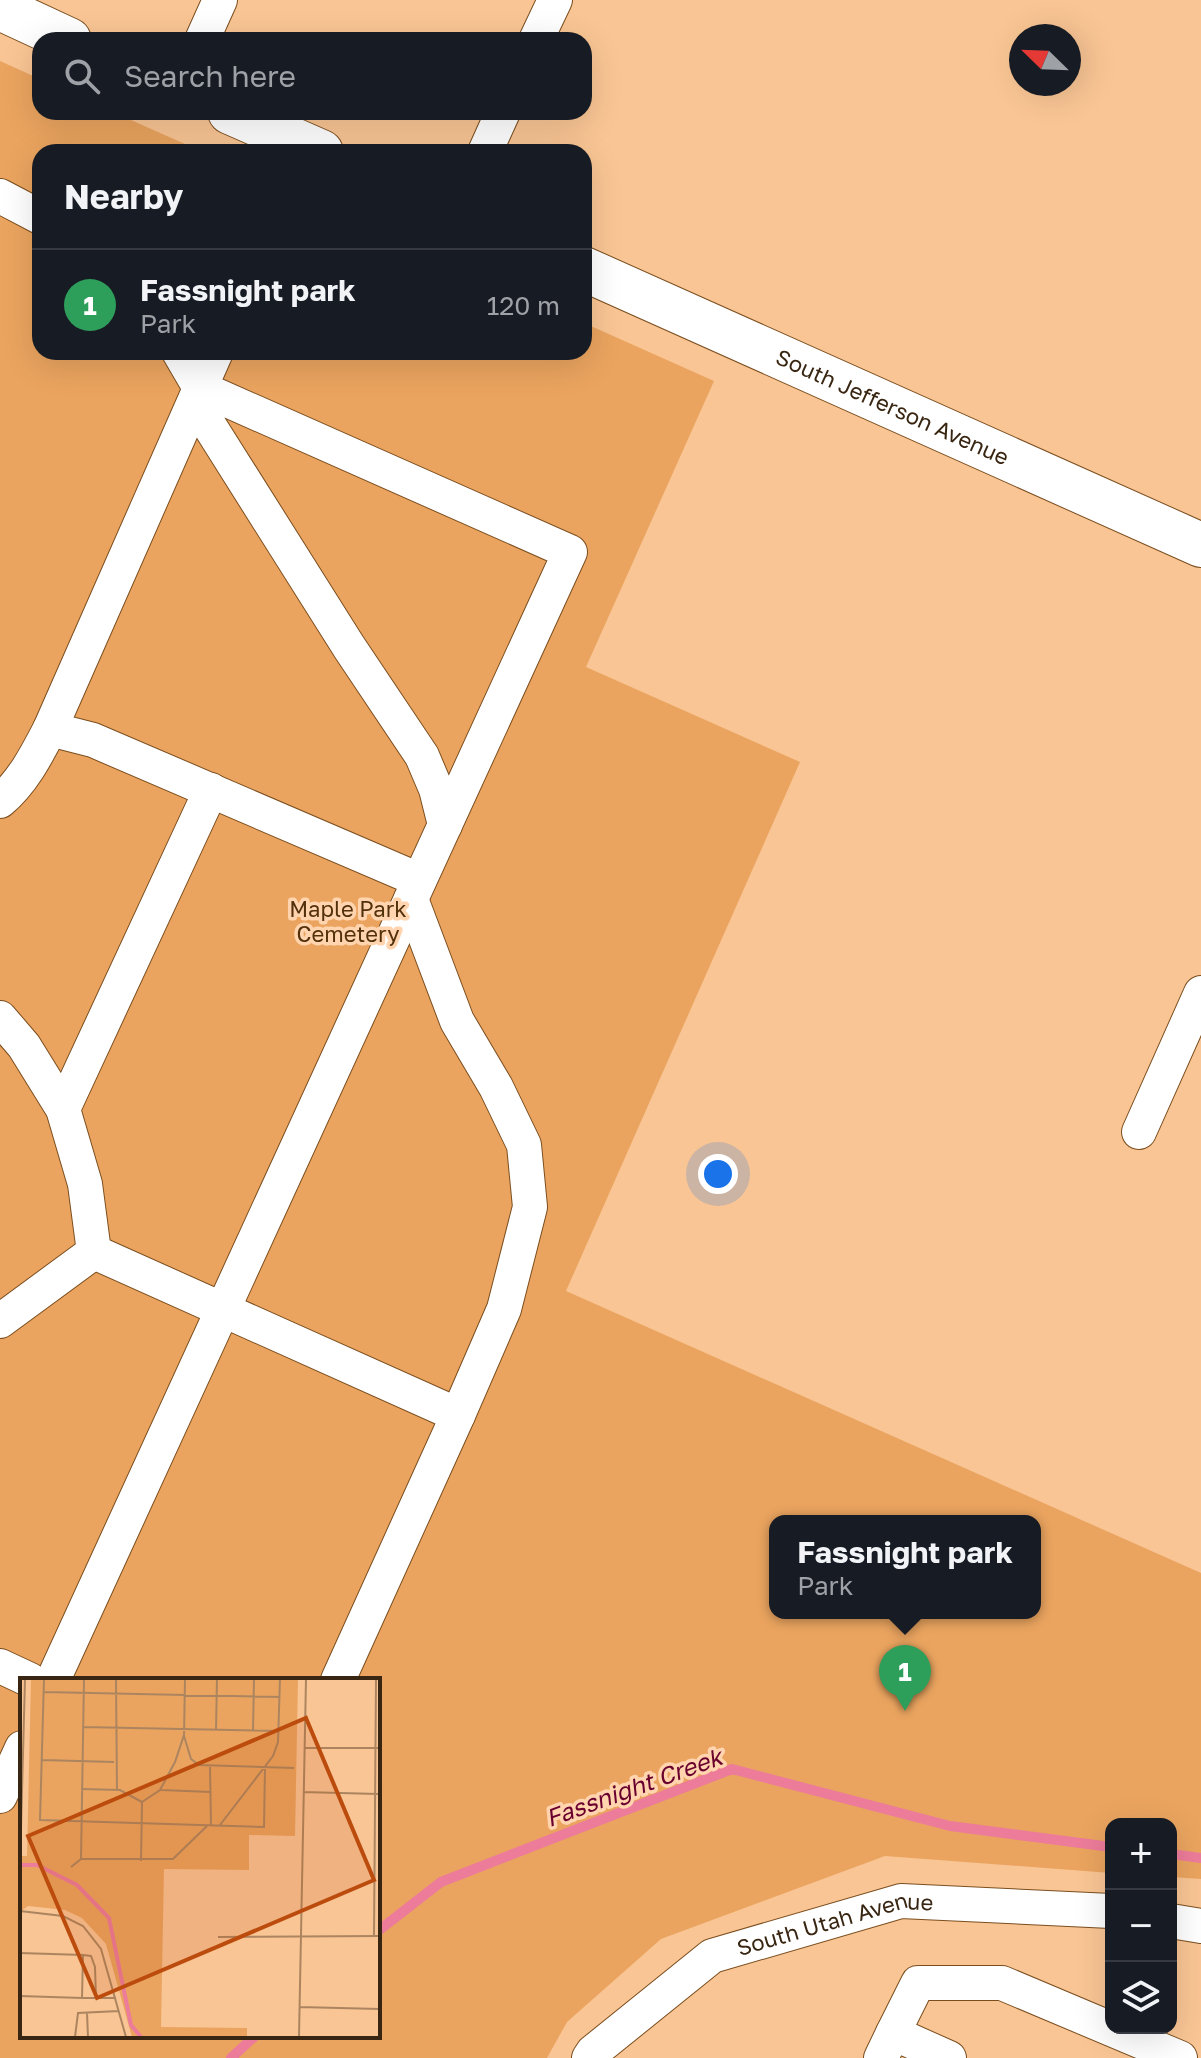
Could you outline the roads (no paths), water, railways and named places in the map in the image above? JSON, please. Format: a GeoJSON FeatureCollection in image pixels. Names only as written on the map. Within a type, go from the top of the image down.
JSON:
{"type":"FeatureCollection","features":[{"type":"Feature","properties":{"kind":"main road"},"geometry":{"type":"LineString","coordinates":[[0,8],[52,32]]}},
{"type":"Feature","properties":{"kind":"main road"},"geometry":{"type":"LineString","coordinates":[[248,120],[303,144]]}},
{"type":"Feature","properties":{"kind":"main road","name":"South Jefferson Avenue"},"geometry":{"type":"LineString","coordinates":[[592,273],[1201,545]]}},
{"type":"Feature","properties":{"kind":"street"},"geometry":{"type":"LineString","coordinates":[[206,32],[220,0]]}},
{"type":"Feature","properties":{"kind":"street"},"geometry":{"type":"LineString","coordinates":[[540,32],[555,0]]}},
{"type":"Feature","properties":{"kind":"street"},"geometry":{"type":"LineString","coordinates":[[489,144],[499,120]]}},
{"type":"Feature","properties":{"kind":"street"},"geometry":{"type":"LineString","coordinates":[[3,206],[32,215]]}},
{"type":"Feature","properties":{"kind":"street"},"geometry":{"type":"LineString","coordinates":[[184,360],[200,388],[209,425],[349,647],[422,756],[436,789],[445,825]]}},
{"type":"Feature","properties":{"kind":"street"},"geometry":{"type":"LineString","coordinates":[[0,801],[34,759],[50,729],[212,360]]}},
{"type":"Feature","properties":{"kind":"street"},"geometry":{"type":"LineString","coordinates":[[54,1678],[570,552],[200,388]]}},
{"type":"Feature","properties":{"kind":"street"},"geometry":{"type":"LineString","coordinates":[[50,729],[93,740],[211,790],[415,889],[457,1021],[496,1087],[524,1145],[530,1207],[504,1309],[339,1678]]}},
{"type":"Feature","properties":{"kind":"street"},"geometry":{"type":"LineString","coordinates":[[63,1109],[211,790]]}},
{"type":"Feature","properties":{"kind":"street"},"geometry":{"type":"LineString","coordinates":[[1139,1132],[1201,993]]}},
{"type":"Feature","properties":{"kind":"street"},"geometry":{"type":"LineString","coordinates":[[0,1018],[24,1046],[63,1109],[85,1184],[94,1252]]}},
{"type":"Feature","properties":{"kind":"street"},"geometry":{"type":"LineString","coordinates":[[94,1252],[458,1415]]}},
{"type":"Feature","properties":{"kind":"street"},"geometry":{"type":"LineString","coordinates":[[0,1321],[94,1252]]}},
{"type":"Feature","properties":{"kind":"street"},"geometry":{"type":"LineString","coordinates":[[0,1666],[26,1678]]}},
{"type":"Feature","properties":{"kind":"street"},"geometry":{"type":"LineString","coordinates":[[0,1796],[20,1752]]}},
{"type":"Feature","properties":{"kind":"street","name":"South Utah Avenue"},"geometry":{"type":"LineString","coordinates":[[591,2055],[712,1956],[901,1901],[1105,1911]]}},
{"type":"Feature","properties":{"kind":"street"},"geometry":{"type":"LineString","coordinates":[[1177,1922],[1201,1926]]}},
{"type":"Feature","properties":{"kind":"street"},"geometry":{"type":"LineString","coordinates":[[949,2058],[887,2045],[918,1983],[1002,1983],[1180,2058]]}},
{"type":"Feature","properties":{"kind":"waterway","name":"Fassnight Creek"},"geometry":{"type":"LineString","coordinates":[[380,1929],[441,1882],[732,1769],[950,1826],[1105,1846]]}},
{"type":"Feature","properties":{"kind":"waterway","name":"Fassnight Creek"},"geometry":{"type":"LineString","coordinates":[[1177,1855],[1201,1858]]}},
{"type":"Feature","properties":{"kind":"waterway","name":"Fassnight Creek"},"geometry":{"type":"LineString","coordinates":[[231,2058],[253,2038]]}},
{"type":"Feature","properties":{"kind":"place","name":"Fassnight park"},"geometry":{"type":"Point","coordinates":[905,1711]}},
{"type":"Feature","properties":{"kind":"park label","name":"Maple Park Cemetery"},"geometry":{"type":"Point","coordinates":[348,922]}}]}
